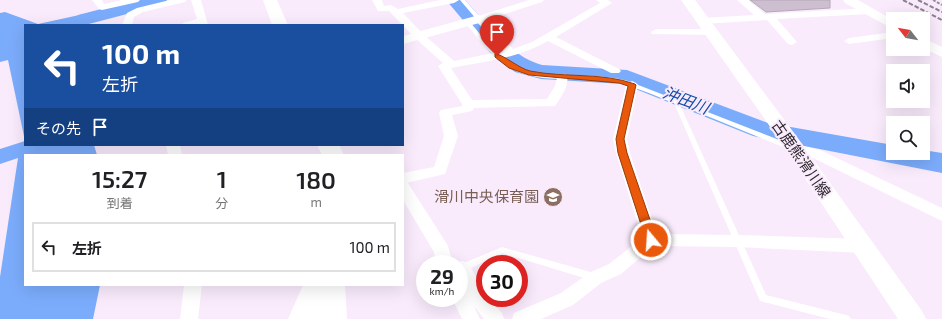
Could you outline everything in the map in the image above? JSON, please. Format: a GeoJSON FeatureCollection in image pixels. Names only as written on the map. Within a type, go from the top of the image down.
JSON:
{"type":"FeatureCollection","features":[{"type":"Feature","properties":{"kind":"main road"},"geometry":{"type":"LineString","coordinates":[[270,0],[280,24]]}},
{"type":"Feature","properties":{"kind":"main road","name":"古鹿熊滑川線"},"geometry":{"type":"LineString","coordinates":[[688,0],[788,139],[913,319]]}},
{"type":"Feature","properties":{"kind":"main road"},"geometry":{"type":"LineString","coordinates":[[303,319],[317,286]]}},
{"type":"Feature","properties":{"kind":"main road"},"geometry":{"type":"LineString","coordinates":[[331,286],[332,319]]}},
{"type":"Feature","properties":{"kind":"street"},"geometry":{"type":"LineString","coordinates":[[97,0],[102,7],[135,0]]}},
{"type":"Feature","properties":{"kind":"street"},"geometry":{"type":"LineString","coordinates":[[127,24],[130,15],[140,10],[182,0]]}},
{"type":"Feature","properties":{"kind":"street"},"geometry":{"type":"LineString","coordinates":[[196,0],[202,23]]}},
{"type":"Feature","properties":{"kind":"street"},"geometry":{"type":"LineString","coordinates":[[377,0],[381,9],[391,8],[419,36],[452,64]]}},
{"type":"Feature","properties":{"kind":"street"},"geometry":{"type":"LineString","coordinates":[[396,12],[454,0]]}},
{"type":"Feature","properties":{"kind":"street"},"geometry":{"type":"LineString","coordinates":[[404,40],[473,21],[539,0]]}},
{"type":"Feature","properties":{"kind":"street"},"geometry":{"type":"LineString","coordinates":[[742,0],[767,18],[792,42]]}},
{"type":"Feature","properties":{"kind":"street"},"geometry":{"type":"LineString","coordinates":[[849,0],[886,21]]}},
{"type":"Feature","properties":{"kind":"street"},"geometry":{"type":"LineString","coordinates":[[468,104],[444,66],[511,53],[536,44],[607,1]]}},
{"type":"Feature","properties":{"kind":"street"},"geometry":{"type":"LineString","coordinates":[[656,32],[767,18],[869,11]]}},
{"type":"Feature","properties":{"kind":"street"},"geometry":{"type":"LineString","coordinates":[[473,21],[511,53]]}},
{"type":"Feature","properties":{"kind":"street"},"geometry":{"type":"LineString","coordinates":[[849,41],[886,36]]}},
{"type":"Feature","properties":{"kind":"street"},"geometry":{"type":"LineString","coordinates":[[548,37],[615,71]]}},
{"type":"Feature","properties":{"kind":"street"},"geometry":{"type":"LineString","coordinates":[[930,46],[942,53]]}},
{"type":"Feature","properties":{"kind":"street"},"geometry":{"type":"LineString","coordinates":[[468,104],[551,103],[561,86],[562,76]]}},
{"type":"Feature","properties":{"kind":"street"},"geometry":{"type":"LineString","coordinates":[[632,85],[620,139],[623,153],[651,240]]}},
{"type":"Feature","properties":{"kind":"street"},"geometry":{"type":"LineString","coordinates":[[404,178],[440,171],[451,136],[445,113],[468,108],[468,104]]}},
{"type":"Feature","properties":{"kind":"street"},"geometry":{"type":"LineString","coordinates":[[788,139],[942,215]]}},
{"type":"Feature","properties":{"kind":"street"},"geometry":{"type":"LineString","coordinates":[[404,189],[445,255]]}},
{"type":"Feature","properties":{"kind":"street"},"geometry":{"type":"LineString","coordinates":[[521,319],[567,299],[594,278],[615,269],[651,240],[737,241],[863,246]]}},
{"type":"Feature","properties":{"kind":"street"},"geometry":{"type":"LineString","coordinates":[[468,284],[495,319]]}},
{"type":"Feature","properties":{"kind":"street"},"geometry":{"type":"LineString","coordinates":[[189,319],[193,286]]}},
{"type":"Feature","properties":{"kind":"street"},"geometry":{"type":"LineString","coordinates":[[465,307],[471,319]]}},
{"type":"Feature","properties":{"kind":"lane"},"geometry":{"type":"LineString","coordinates":[[462,0],[473,21],[497,56],[512,67],[529,73],[620,81],[788,139]]}},
{"type":"Feature","properties":{"kind":"lane"},"geometry":{"type":"LineString","coordinates":[[678,102],[676,105],[764,298],[846,319]]}},
{"type":"Feature","properties":{"kind":"lane"},"geometry":{"type":"LineString","coordinates":[[468,262],[502,250],[594,278]]}},
{"type":"Feature","properties":{"kind":"path"},"geometry":{"type":"LineString","coordinates":[[933,0],[942,4]]}},
{"type":"Feature","properties":{"kind":"water"},"geometry":{"type":"Polygon","coordinates":[[[5,12],[38,24],[24,24],[24,146],[94,146],[97,154],[24,154],[24,286],[100,286],[93,319],[0,319],[0,13],[5,12]]]}},
{"type":"Feature","properties":{"kind":"water"},"geometry":{"type":"Polygon","coordinates":[[[84,14],[85,24],[38,24],[84,14]]]}},
{"type":"Feature","properties":{"kind":"pier"},"geometry":{"type":"Polygon","coordinates":[[[8,60],[24,141],[0,149],[0,62],[8,60]]]}},
{"type":"Feature","properties":{"kind":"pier"},"geometry":{"type":"Polygon","coordinates":[[[18,158],[0,277],[0,164],[18,158]]]}},
{"type":"Feature","properties":{"kind":"building"},"geometry":{"type":"Polygon","coordinates":[[[750,0],[830,0],[830,8],[766,12],[750,0]]]}},
{"type":"Feature","properties":{"kind":"waterway"},"geometry":{"type":"LineString","coordinates":[[85,19],[158,0]]}},
{"type":"Feature","properties":{"kind":"waterway","name":"沖田川"},"geometry":{"type":"LineString","coordinates":[[455,0],[503,53],[523,67],[541,72],[627,77],[762,130],[942,163]]}},
{"type":"Feature","properties":{"kind":"railway"},"geometry":{"type":"LineString","coordinates":[[903,0],[942,20]]}},
{"type":"Feature","properties":{"kind":"railway"},"geometry":{"type":"LineString","coordinates":[[918,0],[942,12]]}},
{"type":"Feature","properties":{"kind":"place","name":"滑川中央保育園"},"geometry":{"type":"Point","coordinates":[553,197]}},
{"type":"Feature","properties":{"kind":"route"},"geometry":{"type":"LineString","coordinates":[[497,56],[512,67],[529,73],[549,76],[620,81],[632,85],[620,139],[623,153],[651,240]]}}]}
